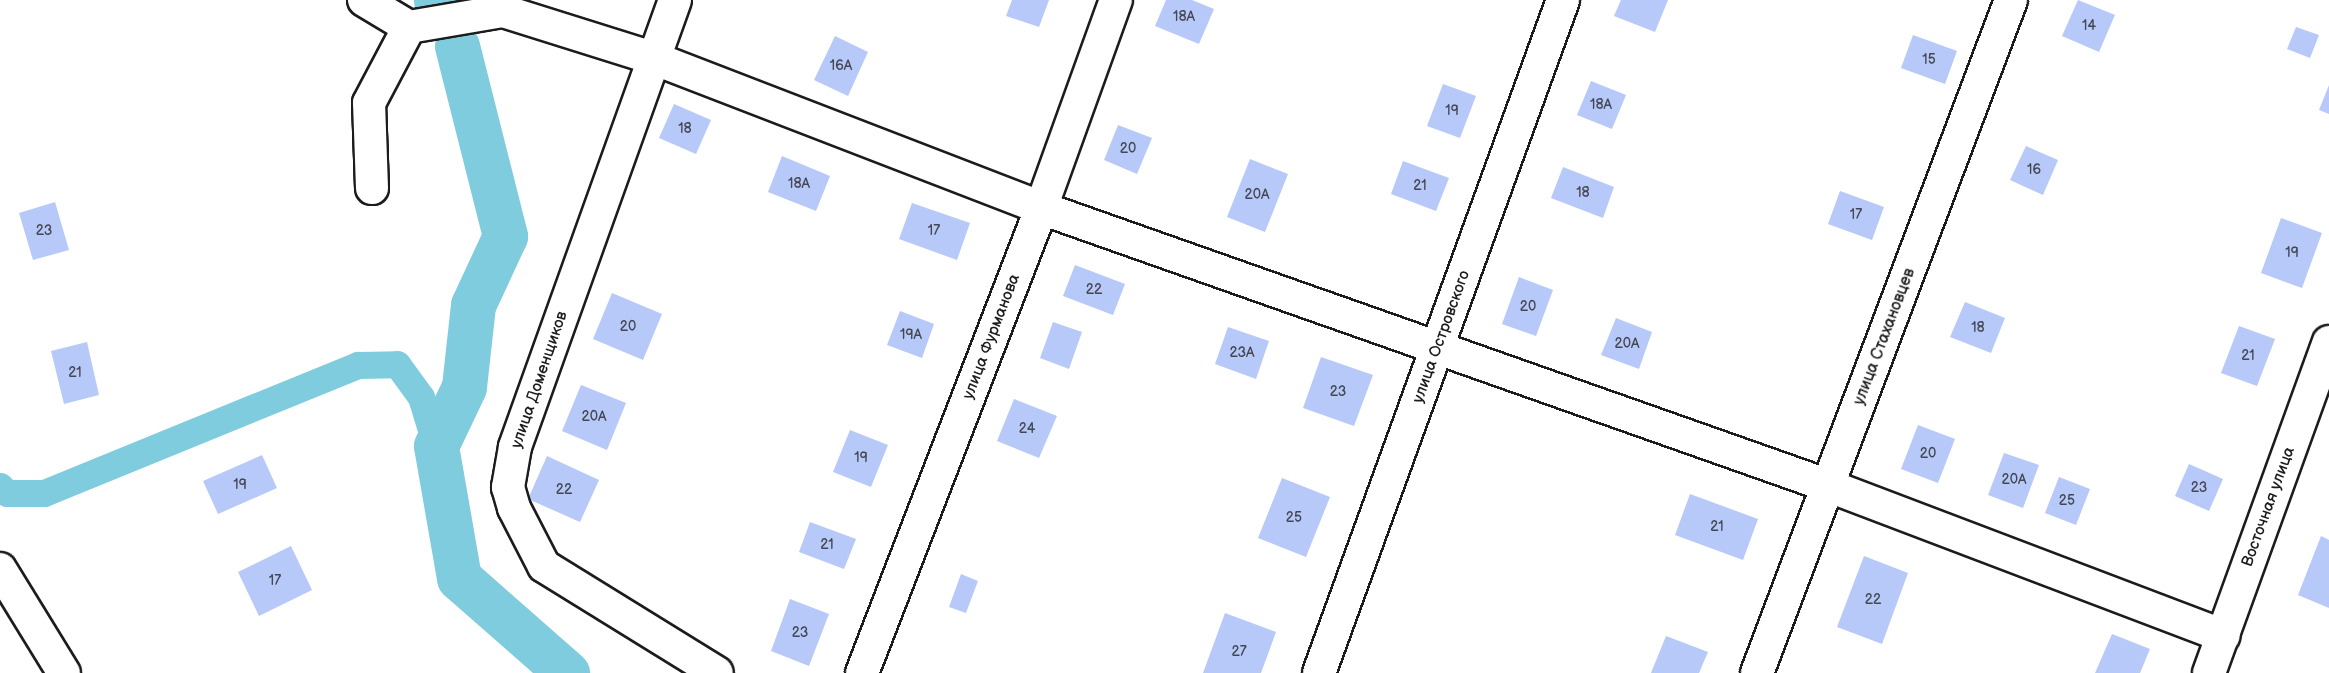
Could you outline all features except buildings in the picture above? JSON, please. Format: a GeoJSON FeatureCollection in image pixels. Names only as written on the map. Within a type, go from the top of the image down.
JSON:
{"type":"FeatureCollection","features":[{"type":"Feature","properties":{"kind":"street"},"geometry":{"type":"LineString","coordinates":[[364,0],[409,27],[503,11],[653,58],[1041,208],[1829,486],[2223,636]]}},
{"type":"Feature","properties":{"kind":"street","name":"улица Доменщиков"},"geometry":{"type":"LineString","coordinates":[[675,0],[515,447],[508,487],[514,508],[544,566],[717,673]]}},
{"type":"Feature","properties":{"kind":"street","name":"улица Фурманова"},"geometry":{"type":"LineString","coordinates":[[862,673],[1041,208],[1116,0]]}},
{"type":"Feature","properties":{"kind":"street","name":"улица Островского"},"geometry":{"type":"LineString","coordinates":[[1319,673],[1563,0]]}},
{"type":"Feature","properties":{"kind":"street","name":"улица Стахановцев"},"geometry":{"type":"LineString","coordinates":[[1757,673],[2011,0]]}},
{"type":"Feature","properties":{"kind":"street"},"geometry":{"type":"LineString","coordinates":[[372,188],[369,103],[409,27]]}},
{"type":"Feature","properties":{"kind":"street","name":"Восточная улица"},"geometry":{"type":"LineString","coordinates":[[2209,673],[2329,342]]}},
{"type":"Feature","properties":{"kind":"street"},"geometry":{"type":"LineString","coordinates":[[0,569],[64,673]]}},
{"type":"Feature","properties":{"kind":"waterway"},"geometry":{"type":"LineString","coordinates":[[436,0],[449,12]]}},
{"type":"Feature","properties":{"kind":"waterway"},"geometry":{"type":"LineString","coordinates":[[457,46],[505,236],[473,305],[464,387],[436,446],[459,578],[567,673]]}},
{"type":"Feature","properties":{"kind":"waterway"},"geometry":{"type":"LineString","coordinates":[[0,486],[7,493],[44,493],[358,365],[397,364],[421,397],[436,446]]}}]}
